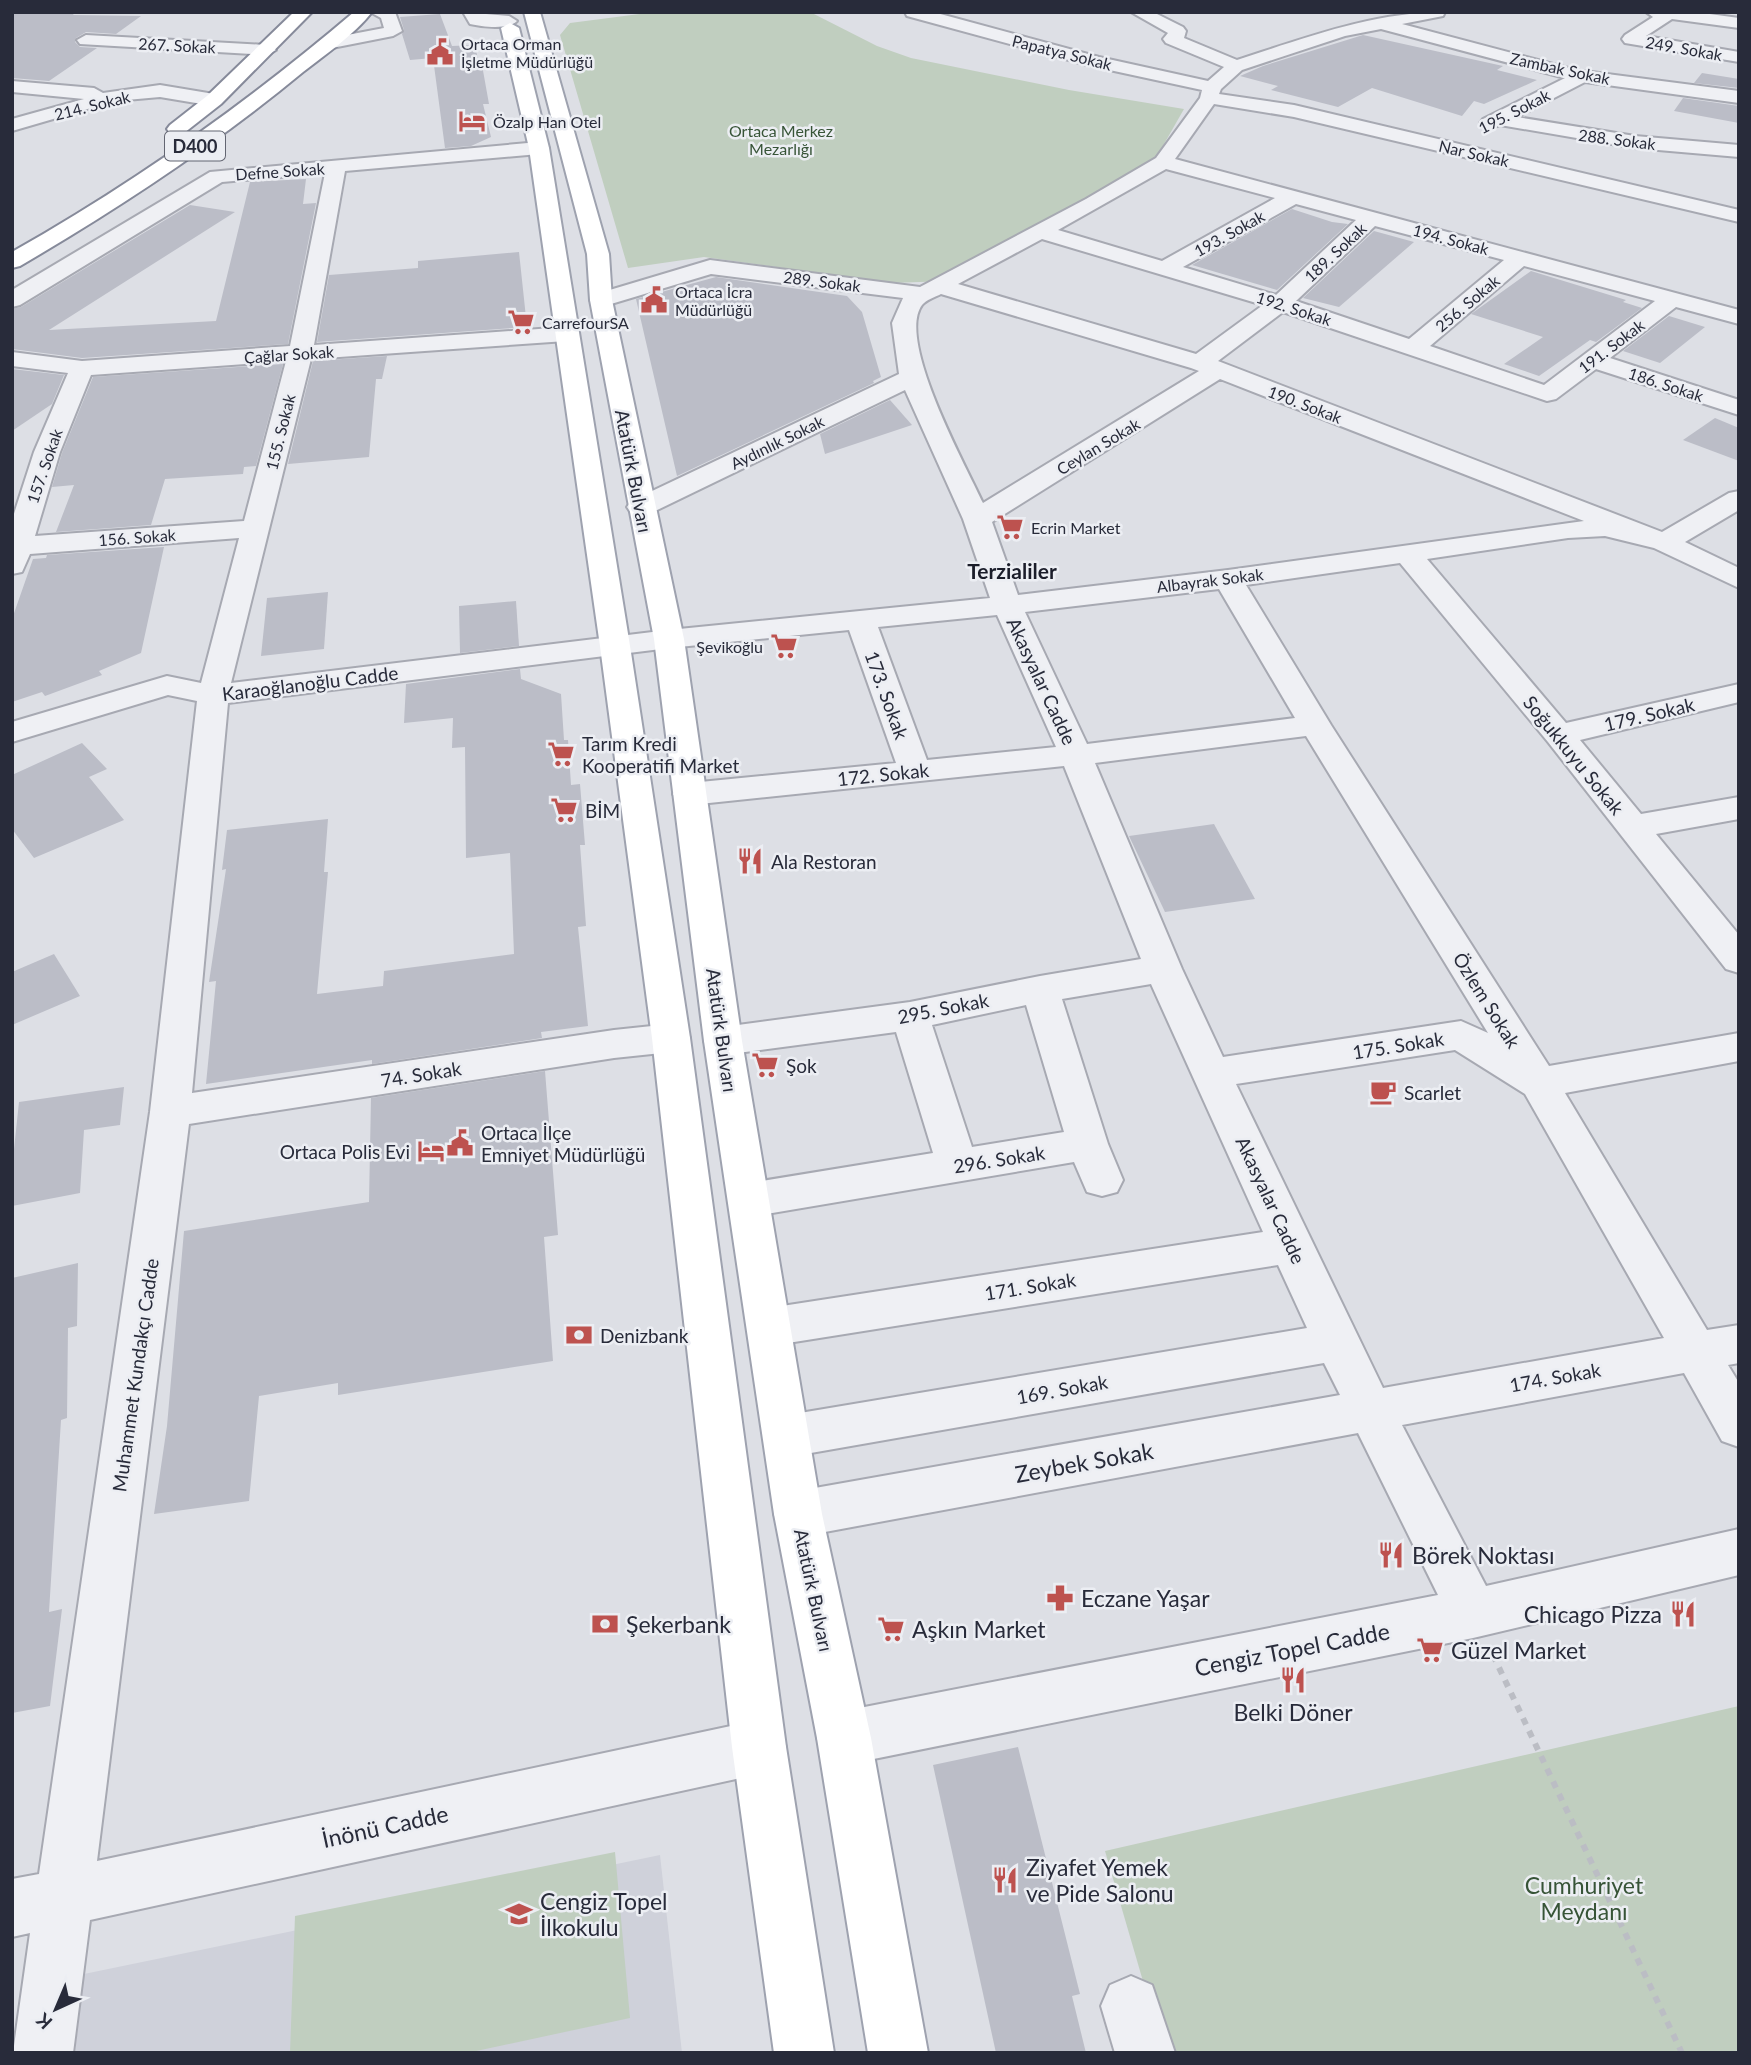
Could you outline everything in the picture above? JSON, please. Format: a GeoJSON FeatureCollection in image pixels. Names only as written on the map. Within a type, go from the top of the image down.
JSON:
{"type":"FeatureCollection","features":[{"type":"Feature","properties":{"kind":"main road","name":"D400"},"geometry":{"type":"LineString","coordinates":[[161,140],[214,100],[304,12]]}},
{"type":"Feature","properties":{"kind":"main road","name":"D400"},"geometry":{"type":"LineString","coordinates":[[12,261],[194,147],[260,99],[364,12]]}},
{"type":"Feature","properties":{"kind":"main road"},"geometry":{"type":"LineString","coordinates":[[516,15],[539,148],[615,646],[671,1038],[759,1747],[804,2053]]}},
{"type":"Feature","properties":{"kind":"main road","name":"Atatürk Bulvarı"},"geometry":{"type":"LineString","coordinates":[[516,15],[598,254],[601,300],[669,639],[723,1041],[788,1436],[798,1514],[844,1738],[898,2053]]}},
{"type":"Feature","properties":{"kind":"street"},"geometry":{"type":"LineString","coordinates":[[327,44],[393,31],[389,15],[378,12]]}},
{"type":"Feature","properties":{"kind":"street"},"geometry":{"type":"LineString","coordinates":[[471,12],[476,20],[516,15]]}},
{"type":"Feature","properties":{"kind":"street","name":"Papatya Sokak"},"geometry":{"type":"LineString","coordinates":[[913,12],[1210,92]]}},
{"type":"Feature","properties":{"kind":"street"},"geometry":{"type":"LineString","coordinates":[[1139,12],[1177,31],[1177,35],[1172,39],[1236,66]]}},
{"type":"Feature","properties":{"kind":"street","name":"Zambak Sokak"},"geometry":{"type":"LineString","coordinates":[[1354,12],[1384,24],[1583,76],[1739,97]]}},
{"type":"Feature","properties":{"kind":"street","name":"Akasyalar Cadde"},"geometry":{"type":"LineString","coordinates":[[1437,12],[1341,32],[1236,66],[1210,92],[1163,162],[931,290],[912,302],[904,323],[912,377],[976,519],[1007,605],[1076,755],[1163,969],[1336,1342],[1473,1613]]}},
{"type":"Feature","properties":{"kind":"street"},"geometry":{"type":"LineString","coordinates":[[1660,14],[1739,23]]}},
{"type":"Feature","properties":{"kind":"street","name":"249. Sokak"},"geometry":{"type":"LineString","coordinates":[[1660,14],[1631,39],[1739,57]]}},
{"type":"Feature","properties":{"kind":"street","name":"267. Sokak"},"geometry":{"type":"LineString","coordinates":[[86,40],[267,50]]}},
{"type":"Feature","properties":{"kind":"street","name":"195. Sokak"},"geometry":{"type":"LineString","coordinates":[[1444,146],[1583,76]]}},
{"type":"Feature","properties":{"kind":"street"},"geometry":{"type":"LineString","coordinates":[[12,86],[114,96]]}},
{"type":"Feature","properties":{"kind":"street","name":"214. Sokak"},"geometry":{"type":"LineString","coordinates":[[12,125],[114,96],[160,91],[214,100]]}},
{"type":"Feature","properties":{"kind":"street","name":"Nar Sokak"},"geometry":{"type":"LineString","coordinates":[[1210,92],[1739,216]]}},
{"type":"Feature","properties":{"kind":"street","name":"288. Sokak"},"geometry":{"type":"LineString","coordinates":[[1497,119],[1635,142],[1739,151]]}},
{"type":"Feature","properties":{"kind":"street","name":"Defne Sokak"},"geometry":{"type":"LineString","coordinates":[[12,300],[217,176],[539,148]]}},
{"type":"Feature","properties":{"kind":"street","name":"194. Sokak"},"geometry":{"type":"LineString","coordinates":[[1163,162],[1739,317]]}},
{"type":"Feature","properties":{"kind":"street","name":"155. Sokak"},"geometry":{"type":"LineString","coordinates":[[213,695],[300,354],[336,167]]}},
{"type":"Feature","properties":{"kind":"street","name":"193. Sokak"},"geometry":{"type":"LineString","coordinates":[[1164,269],[1293,197]]}},
{"type":"Feature","properties":{"kind":"street","name":"189. Sokak"},"geometry":{"type":"LineString","coordinates":[[1209,367],[1371,218]]}},
{"type":"Feature","properties":{"kind":"street","name":"192. Sokak"},"geometry":{"type":"LineString","coordinates":[[1038,231],[1280,303],[1547,394]]}},
{"type":"Feature","properties":{"kind":"street","name":"256. Sokak"},"geometry":{"type":"LineString","coordinates":[[1413,348],[1521,257]]}},
{"type":"Feature","properties":{"kind":"street","name":"289. Sokak"},"geometry":{"type":"LineString","coordinates":[[601,300],[710,267],[931,290]]}},
{"type":"Feature","properties":{"kind":"street","name":"190. Sokak"},"geometry":{"type":"LineString","coordinates":[[931,290],[1209,367],[1664,542]]}},
{"type":"Feature","properties":{"kind":"street","name":"191. Sokak"},"geometry":{"type":"LineString","coordinates":[[1547,394],[1674,298]]}},
{"type":"Feature","properties":{"kind":"street","name":"Çağlar Sokak"},"geometry":{"type":"LineString","coordinates":[[12,359],[82,368],[566,334]]}},
{"type":"Feature","properties":{"kind":"street","name":"186. Sokak"},"geometry":{"type":"LineString","coordinates":[[1593,360],[1739,408]]}},
{"type":"Feature","properties":{"kind":"street","name":"Ceylan Sokak"},"geometry":{"type":"LineString","coordinates":[[976,519],[1209,367]]}},
{"type":"Feature","properties":{"kind":"street","name":"157. Sokak"},"geometry":{"type":"LineString","coordinates":[[15,556],[35,453],[82,368]]}},
{"type":"Feature","properties":{"kind":"street","name":"Aydınlık Sokak"},"geometry":{"type":"LineString","coordinates":[[641,507],[912,377]]}},
{"type":"Feature","properties":{"kind":"street"},"geometry":{"type":"LineString","coordinates":[[1664,542],[1739,499]]}},
{"type":"Feature","properties":{"kind":"street","name":"156. Sokak"},"geometry":{"type":"LineString","coordinates":[[15,556],[256,528]]}},
{"type":"Feature","properties":{"kind":"street","name":"Albayrak Sokak"},"geometry":{"type":"LineString","coordinates":[[669,639],[1007,605],[1228,579],[1406,552],[1605,528],[1664,542]]}},
{"type":"Feature","properties":{"kind":"street"},"geometry":{"type":"LineString","coordinates":[[1664,542],[1739,579]]}},
{"type":"Feature","properties":{"kind":"street","name":"Soğukkuyu Sokak"},"geometry":{"type":"LineString","coordinates":[[1406,552],[1559,735],[1739,960]]}},
{"type":"Feature","properties":{"kind":"street","name":"Özlem Sokak"},"geometry":{"type":"LineString","coordinates":[[1228,579],[1315,725],[1539,1083],[1739,1426]]}},
{"type":"Feature","properties":{"kind":"street","name":"173. Sokak"},"geometry":{"type":"LineString","coordinates":[[860,618],[915,771]]}},
{"type":"Feature","properties":{"kind":"street","name":"Karaoğlanoğlu Cadde"},"geometry":{"type":"LineString","coordinates":[[12,732],[167,685],[213,695],[669,639]]}},
{"type":"Feature","properties":{"kind":"street","name":"179. Sokak"},"geometry":{"type":"LineString","coordinates":[[1559,735],[1739,693]]}},
{"type":"Feature","properties":{"kind":"street","name":"Muhammet Kundakçı Cadde"},"geometry":{"type":"LineString","coordinates":[[43,2053],[170,1112],[213,695]]}},
{"type":"Feature","properties":{"kind":"street","name":"172. Sokak"},"geometry":{"type":"LineString","coordinates":[[690,794],[1076,755],[1315,725]]}},
{"type":"Feature","properties":{"kind":"street"},"geometry":{"type":"LineString","coordinates":[[1632,827],[1739,808]]}},
{"type":"Feature","properties":{"kind":"street","name":"295. Sokak"},"geometry":{"type":"LineString","coordinates":[[723,1041],[910,1016],[1040,989],[1163,969]]}},
{"type":"Feature","properties":{"kind":"street","name":"296. Sokak"},"geometry":{"type":"LineString","coordinates":[[749,1200],[957,1166],[1095,1162],[1040,989]]}},
{"type":"Feature","properties":{"kind":"street"},"geometry":{"type":"LineString","coordinates":[[910,1016],[957,1166]]}},
{"type":"Feature","properties":{"kind":"street","name":"175. Sokak"},"geometry":{"type":"LineString","coordinates":[[1210,1073],[1461,1035],[1539,1083]]}},
{"type":"Feature","properties":{"kind":"street","name":"74. Sokak"},"geometry":{"type":"LineString","coordinates":[[170,1112],[600,1046],[671,1038]]}},
{"type":"Feature","properties":{"kind":"street"},"geometry":{"type":"LineString","coordinates":[[1539,1083],[1739,1046]]}},
{"type":"Feature","properties":{"kind":"street","name":"171. Sokak"},"geometry":{"type":"LineString","coordinates":[[769,1327],[1291,1245]]}},
{"type":"Feature","properties":{"kind":"street","name":"169. Sokak"},"geometry":{"type":"LineString","coordinates":[[788,1436],[1336,1342]]}},
{"type":"Feature","properties":{"kind":"street","name":"174. Sokak"},"geometry":{"type":"LineString","coordinates":[[1371,1410],[1739,1344]]}},
{"type":"Feature","properties":{"kind":"street","name":"Zeybek Sokak"},"geometry":{"type":"LineString","coordinates":[[798,1514],[1371,1410]]}},
{"type":"Feature","properties":{"kind":"street","name":"Cengiz Topel Cadde"},"geometry":{"type":"LineString","coordinates":[[844,1738],[1473,1613],[1739,1552]]}},
{"type":"Feature","properties":{"kind":"street","name":"İnönü Cadde"},"geometry":{"type":"LineString","coordinates":[[12,1908],[66,1894],[759,1747]]}},
{"type":"Feature","properties":{"kind":"path"},"geometry":{"type":"LineString","coordinates":[[1473,1613],[1682,2053]]}},
{"type":"Feature","properties":{"kind":"shaded area","name":"Cengiz Topel İlkokulu"},"geometry":{"type":"Polygon","coordinates":[[[660,1855],[682,2053],[75,2053],[84,1974],[660,1855]]]}},
{"type":"Feature","properties":{"kind":"green space","name":"Ortaca Merkez Mezarlığı"},"geometry":{"type":"Polygon","coordinates":[[[655,12],[810,12],[877,46],[911,58],[1069,90],[1184,109],[1156,158],[983,258],[949,281],[891,283],[704,257],[628,268],[560,35],[570,23],[655,12]]]}},
{"type":"Feature","properties":{"kind":"green space","name":"Cumhuriyet Meydanı"},"geometry":{"type":"Polygon","coordinates":[[[1739,1706],[1739,2050],[1727,2053],[1164,2053],[1105,1851],[1739,1706]]]}},
{"type":"Feature","properties":{"kind":"green space"},"geometry":{"type":"Polygon","coordinates":[[[615,1852],[630,2018],[467,2053],[290,2053],[295,1916],[615,1852]]]}},
{"type":"Feature","properties":{"kind":"building"},"geometry":{"type":"Polygon","coordinates":[[[12,12],[141,16],[116,34],[86,32],[76,38],[75,42],[80,47],[97,48],[49,81],[12,78],[12,12]]]}},
{"type":"Feature","properties":{"kind":"building"},"geometry":{"type":"Polygon","coordinates":[[[440,14],[452,46],[475,45],[479,65],[482,65],[489,104],[483,104],[491,137],[471,146],[445,148],[433,58],[410,60],[402,34],[404,30],[400,17],[440,14]]]}},
{"type":"Feature","properties":{"kind":"building"},"geometry":{"type":"Polygon","coordinates":[[[1363,35],[1503,66],[1497,70],[1537,80],[1484,104],[1474,101],[1462,116],[1372,88],[1338,107],[1271,90],[1278,86],[1240,76],[1263,66],[1363,35]]]}},
{"type":"Feature","properties":{"kind":"building"},"geometry":{"type":"Polygon","coordinates":[[[1702,73],[1739,79],[1739,88],[1694,83],[1702,73]]]}},
{"type":"Feature","properties":{"kind":"building"},"geometry":{"type":"Polygon","coordinates":[[[1683,98],[1739,106],[1739,123],[1674,111],[1683,98]]]}},
{"type":"Feature","properties":{"kind":"building"},"geometry":{"type":"Polygon","coordinates":[[[306,179],[303,204],[316,203],[288,344],[82,358],[12,349],[12,309],[21,307],[190,205],[235,212],[49,330],[216,321],[250,182],[306,179]]]}},
{"type":"Feature","properties":{"kind":"building"},"geometry":{"type":"Polygon","coordinates":[[[1292,209],[1332,222],[1348,224],[1277,290],[1192,265],[1292,209]]]}},
{"type":"Feature","properties":{"kind":"building"},"geometry":{"type":"Polygon","coordinates":[[[1374,231],[1414,242],[1339,307],[1303,298],[1374,231]]]}},
{"type":"Feature","properties":{"kind":"building"},"geometry":{"type":"Polygon","coordinates":[[[519,252],[527,327],[317,342],[329,275],[418,268],[418,261],[519,252]]]}},
{"type":"Feature","properties":{"kind":"building"},"geometry":{"type":"Polygon","coordinates":[[[1531,271],[1626,300],[1623,302],[1642,308],[1596,342],[1590,340],[1539,376],[1504,364],[1543,337],[1471,314],[1531,271]]]}},
{"type":"Feature","properties":{"kind":"building"},"geometry":{"type":"Polygon","coordinates":[[[716,277],[847,296],[862,312],[881,377],[873,381],[874,383],[677,476],[636,299],[716,277]]]}},
{"type":"Feature","properties":{"kind":"building"},"geometry":{"type":"Polygon","coordinates":[[[1669,316],[1705,327],[1660,363],[1623,351],[1669,316]]]}},
{"type":"Feature","properties":{"kind":"building"},"geometry":{"type":"Polygon","coordinates":[[[387,356],[382,379],[376,379],[369,457],[288,464],[313,361],[387,356]]]}},
{"type":"Feature","properties":{"kind":"building"},"geometry":{"type":"Polygon","coordinates":[[[283,364],[256,466],[244,467],[243,474],[165,479],[151,525],[56,532],[74,485],[52,487],[62,453],[93,377],[283,364]]]}},
{"type":"Feature","properties":{"kind":"building"},"geometry":{"type":"Polygon","coordinates":[[[12,369],[64,375],[52,404],[12,431],[12,369]]]}},
{"type":"Feature","properties":{"kind":"building"},"geometry":{"type":"Polygon","coordinates":[[[890,400],[912,425],[825,454],[820,434],[890,400]]]}},
{"type":"Feature","properties":{"kind":"building"},"geometry":{"type":"Polygon","coordinates":[[[1715,418],[1739,428],[1739,461],[1683,440],[1715,418]]]}},
{"type":"Feature","properties":{"kind":"building"},"geometry":{"type":"Polygon","coordinates":[[[164,547],[141,653],[99,671],[102,675],[45,696],[42,692],[12,702],[12,619],[33,559],[46,558],[47,555],[164,547]]]}},
{"type":"Feature","properties":{"kind":"building"},"geometry":{"type":"Polygon","coordinates":[[[328,592],[324,649],[261,656],[267,598],[328,592]]]}},
{"type":"Feature","properties":{"kind":"building"},"geometry":{"type":"Polygon","coordinates":[[[516,601],[519,646],[460,653],[459,606],[516,601]]]}},
{"type":"Feature","properties":{"kind":"building"},"geometry":{"type":"Polygon","coordinates":[[[520,669],[521,679],[561,694],[571,785],[580,784],[585,845],[580,845],[586,926],[578,927],[588,1026],[541,1032],[542,1038],[372,1064],[372,1060],[206,1084],[216,981],[209,982],[226,869],[222,870],[227,830],[328,819],[324,872],[328,872],[317,994],[383,986],[384,971],[514,954],[510,853],[466,858],[465,747],[452,748],[453,718],[404,723],[406,684],[520,669]]]}},
{"type":"Feature","properties":{"kind":"building"},"geometry":{"type":"Polygon","coordinates":[[[82,743],[107,769],[89,777],[124,820],[34,858],[12,829],[12,775],[82,743]]]}},
{"type":"Feature","properties":{"kind":"building"},"geometry":{"type":"Polygon","coordinates":[[[1214,824],[1255,899],[1165,912],[1129,836],[1214,824]]]}},
{"type":"Feature","properties":{"kind":"building"},"geometry":{"type":"Polygon","coordinates":[[[54,954],[80,996],[12,1025],[12,972],[54,954]]]}},
{"type":"Feature","properties":{"kind":"building"},"geometry":{"type":"Polygon","coordinates":[[[545,1071],[558,1235],[544,1237],[553,1361],[338,1395],[338,1383],[259,1396],[249,1501],[154,1514],[167,1426],[184,1231],[369,1202],[371,1098],[545,1071]]]}},
{"type":"Feature","properties":{"kind":"building"},"geometry":{"type":"Polygon","coordinates":[[[124,1087],[120,1125],[84,1130],[80,1193],[12,1206],[12,1168],[19,1102],[124,1087]]]}},
{"type":"Feature","properties":{"kind":"building"},"geometry":{"type":"Polygon","coordinates":[[[78,1263],[77,1326],[68,1328],[67,1418],[61,1420],[49,1612],[62,1609],[50,1706],[12,1713],[12,1278],[78,1263]]]}},
{"type":"Feature","properties":{"kind":"building","name":"Ziyafet Yemek ve Pide Salonu"},"geometry":{"type":"Polygon","coordinates":[[[1018,1747],[1080,1994],[1072,1996],[1086,2053],[996,2053],[933,1765],[1018,1747]]]}},
{"type":"Feature","properties":{"kind":"place","name":"Ortaca Orman İşletme Müdürlüğü"},"geometry":{"type":"Point","coordinates":[440,52]}},
{"type":"Feature","properties":{"kind":"place","name":"Özalp Han Otel"},"geometry":{"type":"Point","coordinates":[472,121]}},
{"type":"Feature","properties":{"kind":"place","name":"Ortaca İcra Müdürlüğü"},"geometry":{"type":"Point","coordinates":[654,300]}},
{"type":"Feature","properties":{"kind":"place","name":"CarrefourSA"},"geometry":{"type":"Point","coordinates":[521,322]}},
{"type":"Feature","properties":{"kind":"place","name":"Ecrin Market"},"geometry":{"type":"Point","coordinates":[1010,527]}},
{"type":"Feature","properties":{"kind":"place","name":"Şevikoğlu"},"geometry":{"type":"Point","coordinates":[784,646]}},
{"type":"Feature","properties":{"kind":"place","name":"Tarım Kredi Kooperatifi Market"},"geometry":{"type":"Point","coordinates":[561,754]}},
{"type":"Feature","properties":{"kind":"place","name":"BİM"},"geometry":{"type":"Point","coordinates":[564,810]}},
{"type":"Feature","properties":{"kind":"place","name":"Ala Restoran"},"geometry":{"type":"Point","coordinates":[750,861]}},
{"type":"Feature","properties":{"kind":"place","name":"Şok"},"geometry":{"type":"Point","coordinates":[765,1065]}},
{"type":"Feature","properties":{"kind":"place","name":"Scarlet"},"geometry":{"type":"Point","coordinates":[1383,1092]}},
{"type":"Feature","properties":{"kind":"place","name":"Ortaca İlçe Emniyet Müdürlüğü"},"geometry":{"type":"Point","coordinates":[460,1143]}},
{"type":"Feature","properties":{"kind":"place","name":"Ortaca Polis Evi"},"geometry":{"type":"Point","coordinates":[431,1151]}},
{"type":"Feature","properties":{"kind":"place","name":"Denizbank"},"geometry":{"type":"Point","coordinates":[579,1335]}},
{"type":"Feature","properties":{"kind":"place","name":"Börek Noktası"},"geometry":{"type":"Point","coordinates":[1391,1555]}},
{"type":"Feature","properties":{"kind":"place","name":"Eczane Yaşar"},"geometry":{"type":"Point","coordinates":[1060,1598]}},
{"type":"Feature","properties":{"kind":"place","name":"Chicago Pizza"},"geometry":{"type":"Point","coordinates":[1683,1614]}},
{"type":"Feature","properties":{"kind":"place","name":"Şekerbank"},"geometry":{"type":"Point","coordinates":[605,1624]}},
{"type":"Feature","properties":{"kind":"place","name":"Aşkın Market"},"geometry":{"type":"Point","coordinates":[891,1629]}},
{"type":"Feature","properties":{"kind":"place","name":"Güzel Market"},"geometry":{"type":"Point","coordinates":[1430,1650]}},
{"type":"Feature","properties":{"kind":"place","name":"Belki Döner"},"geometry":{"type":"Point","coordinates":[1293,1680]}},
{"type":"Feature","properties":{"kind":"place","name":"Ziyafet Yemek ve Pide Salonu"},"geometry":{"type":"Point","coordinates":[1005,1880]}},
{"type":"Feature","properties":{"kind":"place","name":"Cengiz Topel İlkokulu"},"geometry":{"type":"Point","coordinates":[519,1914]}},
{"type":"Feature","properties":{"kind":"district","name":"Terzialiler"},"geometry":{"type":"Point","coordinates":[1012,570]}}]}
